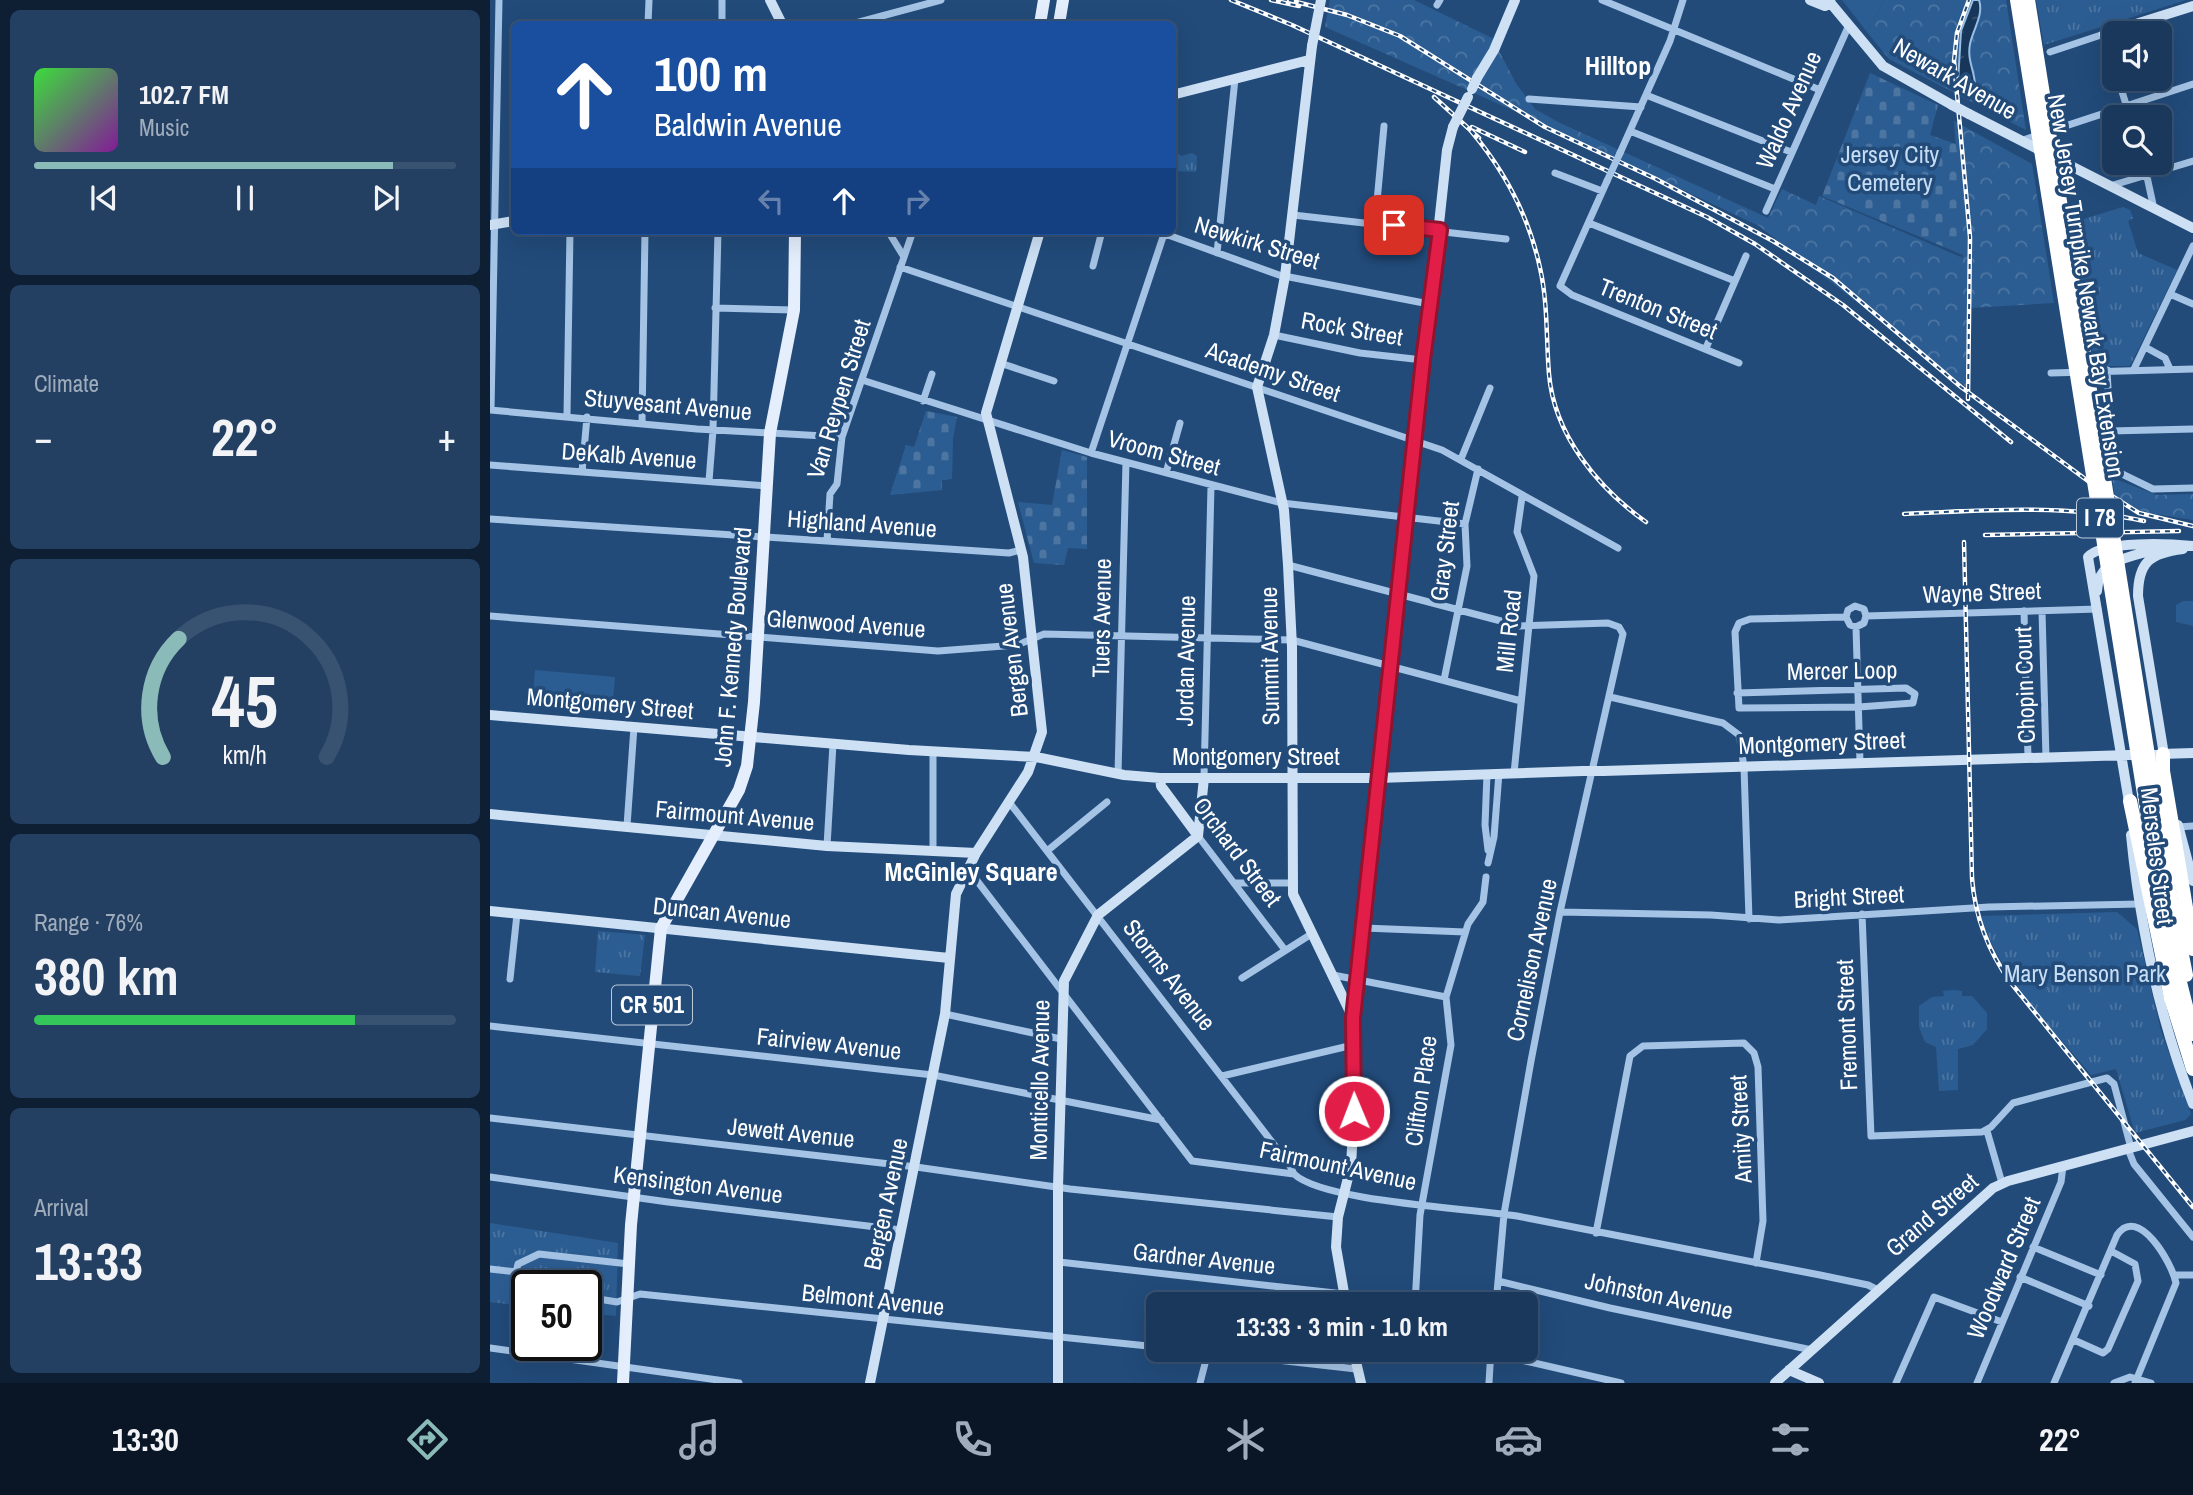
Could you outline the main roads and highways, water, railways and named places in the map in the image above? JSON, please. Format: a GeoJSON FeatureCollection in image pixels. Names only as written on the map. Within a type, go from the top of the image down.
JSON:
{"type":"FeatureCollection","features":[{"type":"Feature","properties":{"kind":"highway","name":"New Jersey Turnpike Newark Bay Extension"},"geometry":{"type":"LineString","coordinates":[[2017,0],[2164,919],[2193,1034]]}},
{"type":"Feature","properties":{"kind":"highway","name":"New Jersey Turnpike Newark Bay Extension"},"geometry":{"type":"LineString","coordinates":[[2028,0],[2172,906],[2193,1000]]}},
{"type":"Feature","properties":{"kind":"highway"},"geometry":{"type":"LineString","coordinates":[[2163,754],[2162,771],[2193,948]]}},
{"type":"Feature","properties":{"kind":"highway"},"geometry":{"type":"LineString","coordinates":[[2130,801],[2141,843],[2152,915],[2171,998],[2193,1069]]}},
{"type":"Feature","properties":{"kind":"highway"},"geometry":{"type":"LineString","coordinates":[[2140,904],[2152,915]]}},
{"type":"Feature","properties":{"kind":"main road"},"geometry":{"type":"LineString","coordinates":[[770,0],[780,21]]}},
{"type":"Feature","properties":{"kind":"main road"},"geometry":{"type":"LineString","coordinates":[[1040,21],[1044,0]]}},
{"type":"Feature","properties":{"kind":"main road"},"geometry":{"type":"LineString","coordinates":[[1047,21],[1050,0]]}},
{"type":"Feature","properties":{"kind":"main road"},"geometry":{"type":"LineString","coordinates":[[1060,21],[1063,0]]}},
{"type":"Feature","properties":{"kind":"main road"},"geometry":{"type":"LineString","coordinates":[[1176,93],[1309,60],[1321,0]]}},
{"type":"Feature","properties":{"kind":"main road"},"geometry":{"type":"LineString","coordinates":[[1353,1018],[1367,929],[1378,778],[1447,150],[1453,127],[1494,50],[1515,0]]}},
{"type":"Feature","properties":{"kind":"main road"},"geometry":{"type":"LineString","coordinates":[[1810,0],[1825,6],[1830,1]]}},
{"type":"Feature","properties":{"kind":"main road","name":"Newark Avenue"},"geometry":{"type":"LineString","coordinates":[[1830,1],[1883,66],[2020,141],[2193,228]]}},
{"type":"Feature","properties":{"kind":"main road"},"geometry":{"type":"LineString","coordinates":[[2145,21],[2193,6]]}},
{"type":"Feature","properties":{"kind":"main road","name":"Summit Avenue"},"geometry":{"type":"LineString","coordinates":[[1309,60],[1285,276],[1274,335],[1257,387],[1282,503],[1288,565],[1292,640],[1293,894],[1353,1018],[1354,1111],[1346,1193],[1338,1217],[1336,1247],[1344,1292]]}},
{"type":"Feature","properties":{"kind":"main road"},"geometry":{"type":"LineString","coordinates":[[492,225],[511,222]]}},
{"type":"Feature","properties":{"kind":"main road","name":"John F. Kennedy Boulevard"},"geometry":{"type":"LineString","coordinates":[[623,1383],[639,1135],[661,928],[745,776],[759,637],[769,433],[794,310],[796,235]]}},
{"type":"Feature","properties":{"kind":"main road","name":"Bergen Avenue"},"geometry":{"type":"LineString","coordinates":[[870,1383],[945,1014],[956,894],[976,853],[1036,757],[1042,727],[1021,550],[986,421],[1000,363],[1039,235]]}},
{"type":"Feature","properties":{"kind":"main road"},"geometry":{"type":"LineString","coordinates":[[2098,609],[2088,568],[2091,553],[2154,544],[2191,547]]}},
{"type":"Feature","properties":{"kind":"main road"},"geometry":{"type":"LineString","coordinates":[[2191,547],[2163,553],[2149,560],[2138,576],[2138,596],[2163,754],[2178,827],[2193,881]]}},
{"type":"Feature","properties":{"kind":"main road"},"geometry":{"type":"LineString","coordinates":[[2098,609],[2097,583],[2105,567],[2158,549],[2191,547]]}},
{"type":"Feature","properties":{"kind":"main road"},"geometry":{"type":"LineString","coordinates":[[2098,609],[2106,587],[2112,582],[2126,583],[2138,596]]}},
{"type":"Feature","properties":{"kind":"main road","name":"Merseles Street"},"geometry":{"type":"LineString","coordinates":[[2098,609],[2130,801],[2140,904],[2155,983],[2175,1058],[2193,1104]]}},
{"type":"Feature","properties":{"kind":"main road","name":"Montgomery Street"},"geometry":{"type":"LineString","coordinates":[[490,715],[750,738],[1036,757],[1118,774],[1160,778],[1378,778],[2193,754]]}},
{"type":"Feature","properties":{"kind":"main road","name":"Orchard Street"},"geometry":{"type":"LineString","coordinates":[[1160,778],[1161,786],[1198,836]]}},
{"type":"Feature","properties":{"kind":"main road","name":"Jordan Avenue"},"geometry":{"type":"LineString","coordinates":[[1198,836],[1205,778]]}},
{"type":"Feature","properties":{"kind":"main road","name":"Fairmount Avenue"},"geometry":{"type":"LineString","coordinates":[[490,814],[827,846],[976,853]]}},
{"type":"Feature","properties":{"kind":"main road","name":"Monticello Avenue"},"geometry":{"type":"LineString","coordinates":[[1058,1383],[1058,1186],[1064,981],[1098,915],[1198,836]]}},
{"type":"Feature","properties":{"kind":"main road","name":"Duncan Avenue"},"geometry":{"type":"LineString","coordinates":[[490,911],[949,958]]}},
{"type":"Feature","properties":{"kind":"main road","name":"Grand Street"},"geometry":{"type":"LineString","coordinates":[[1775,1383],[1983,1195],[2002,1183],[2193,1132]]}},
{"type":"Feature","properties":{"kind":"main road"},"geometry":{"type":"LineString","coordinates":[[1355,1362],[1361,1383]]}},
{"type":"Feature","properties":{"kind":"main road"},"geometry":{"type":"LineString","coordinates":[[1789,1370],[1819,1383]]}},
{"type":"Feature","properties":{"kind":"water"},"geometry":{"type":"Polygon","coordinates":[[[1973,0],[1979,0],[1980,11],[1969,50],[1975,84],[1971,90],[1958,82],[1961,31],[1973,0]]]}},
{"type":"Feature","properties":{"kind":"railway"},"geometry":{"type":"LineString","coordinates":[[1231,0],[1292,25],[1707,217],[1755,244],[1843,305],[2011,442]]}},
{"type":"Feature","properties":{"kind":"railway"},"geometry":{"type":"LineString","coordinates":[[1271,0],[1299,6]]}},
{"type":"Feature","properties":{"kind":"railway"},"geometry":{"type":"LineString","coordinates":[[1289,0],[1347,15],[1400,36],[1545,127],[1656,179],[1773,241],[1833,278],[1961,387],[2088,481],[2139,513],[2193,526]]}},
{"type":"Feature","properties":{"kind":"railway"},"geometry":{"type":"LineString","coordinates":[[1968,399],[1970,237],[1954,61],[1957,33],[1969,0]]}},
{"type":"Feature","properties":{"kind":"railway"},"geometry":{"type":"LineString","coordinates":[[1434,97],[1479,138]]}},
{"type":"Feature","properties":{"kind":"railway"},"geometry":{"type":"LineString","coordinates":[[1472,127],[1525,152]]}},
{"type":"Feature","properties":{"kind":"railway"},"geometry":{"type":"LineString","coordinates":[[1471,131],[1514,195],[1535,249],[1544,294],[1549,374],[1553,396],[1569,439],[1581,458],[1611,493],[1646,522]]}},
{"type":"Feature","properties":{"kind":"railway"},"geometry":{"type":"LineString","coordinates":[[1904,514],[2055,510],[2144,521]]}},
{"type":"Feature","properties":{"kind":"railway"},"geometry":{"type":"LineString","coordinates":[[1985,535],[2179,531]]}},
{"type":"Feature","properties":{"kind":"railway"},"geometry":{"type":"LineString","coordinates":[[1964,542],[1972,878],[1976,907],[1984,934],[2011,983],[2193,1207]]}},
{"type":"Feature","properties":{"kind":"district","name":"Hilltop"},"geometry":{"type":"Point","coordinates":[1618,66]}},
{"type":"Feature","properties":{"kind":"district","name":"McGinley Square"},"geometry":{"type":"Point","coordinates":[971,872]}},
{"type":"Feature","properties":{"kind":"park label","name":"Jersey City Cemetery"},"geometry":{"type":"Point","coordinates":[1890,169]}},
{"type":"Feature","properties":{"kind":"park label","name":"Mary Benson Park"},"geometry":{"type":"Point","coordinates":[2085,974]}}]}
